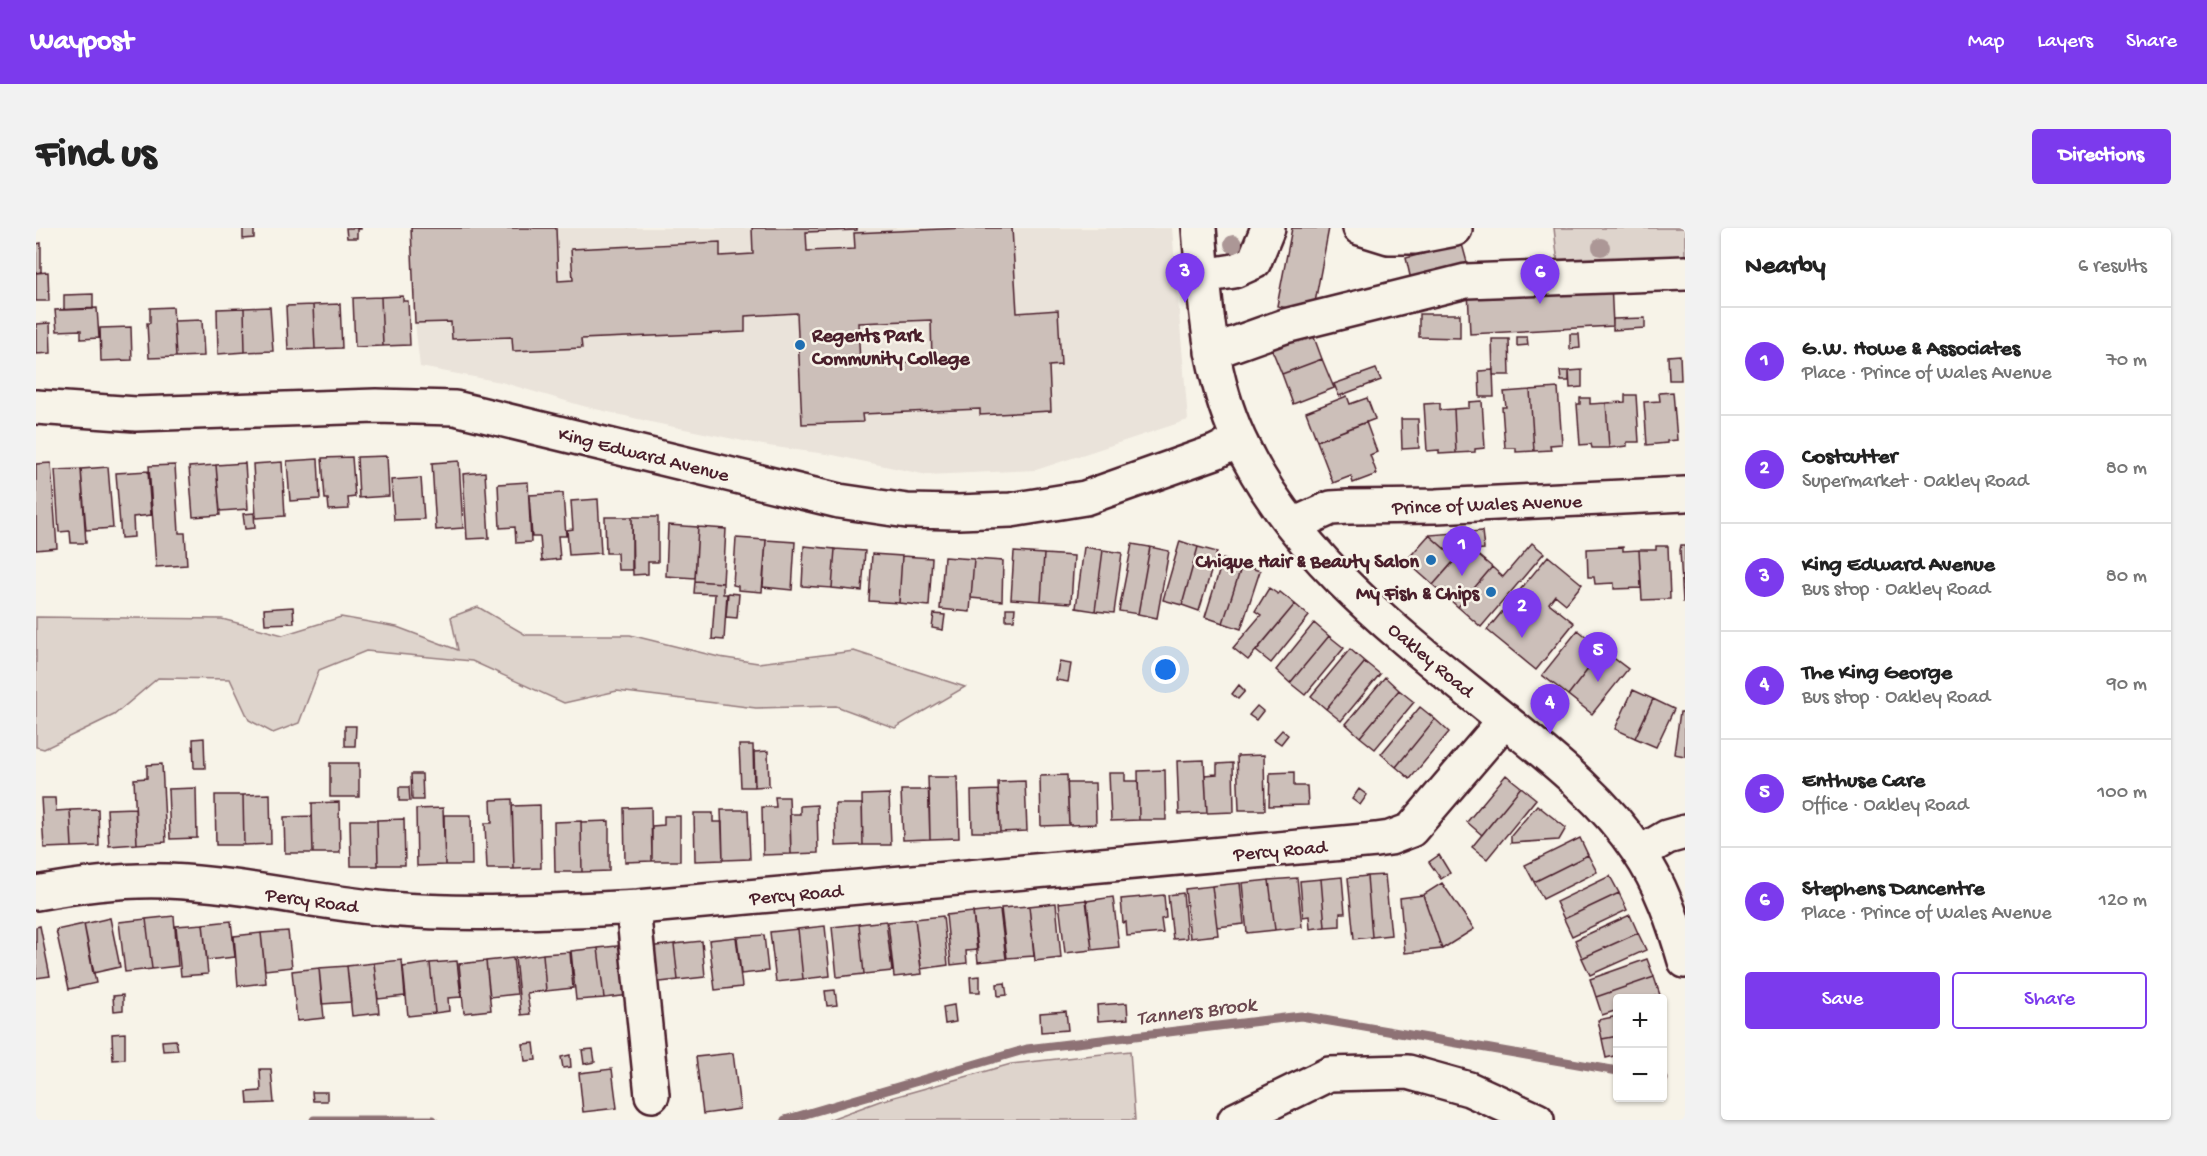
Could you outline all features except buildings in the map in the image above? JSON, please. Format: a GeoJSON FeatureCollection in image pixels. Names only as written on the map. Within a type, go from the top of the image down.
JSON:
{"type":"FeatureCollection","features":[{"type":"Feature","properties":{"kind":"street","name":"Oakley Road"},"geometry":{"type":"LineString","coordinates":[[1199,228],[1217,379],[1239,440],[1273,498],[1293,525],[1353,591],[1411,643],[1580,783],[1601,805],[1640,853],[1666,903],[1685,961]]}},
{"type":"Feature","properties":{"kind":"street"},"geometry":{"type":"LineString","coordinates":[[1203,276],[1234,271],[1254,262],[1268,228]]}},
{"type":"Feature","properties":{"kind":"street"},"geometry":{"type":"LineString","coordinates":[[1360,228],[1389,237],[1414,237],[1455,229]]}},
{"type":"Feature","properties":{"kind":"street"},"geometry":{"type":"LineString","coordinates":[[1212,352],[1285,326],[1466,281],[1685,273]]}},
{"type":"Feature","properties":{"kind":"street","name":"King Edward Avenue"},"geometry":{"type":"LineString","coordinates":[[36,407],[136,414],[376,406],[455,408],[839,501],[907,511],[1011,510],[1084,498],[1215,452],[1239,440]]}},
{"type":"Feature","properties":{"kind":"street","name":"Prince of Wales Avenue"},"geometry":{"type":"LineString","coordinates":[[1293,525],[1316,514],[1340,507],[1436,506],[1685,494]]}},
{"type":"Feature","properties":{"kind":"street","name":"Percy Road"},"geometry":{"type":"LineString","coordinates":[[36,893],[93,884],[166,881],[207,884],[315,901],[435,912],[476,914],[633,908],[1390,838],[1411,830],[1420,821],[1505,720]]}},
{"type":"Feature","properties":{"kind":"street"},"geometry":{"type":"LineString","coordinates":[[1640,853],[1667,837],[1685,832]]}},
{"type":"Feature","properties":{"kind":"street"},"geometry":{"type":"LineString","coordinates":[[633,908],[652,1095]]}},
{"type":"Feature","properties":{"kind":"street"},"geometry":{"type":"LineString","coordinates":[[1235,1120],[1329,1074],[1408,1072],[1469,1089],[1537,1120]]}},
{"type":"Feature","properties":{"kind":"shaded area","name":"Regents Park Community College"},"geometry":{"type":"Polygon","coordinates":[[[411,228],[1172,228],[1188,420],[1036,470],[927,475],[833,455],[768,446],[655,423],[583,406],[501,382],[420,367],[415,323],[411,228]]]}},
{"type":"Feature","properties":{"kind":"shaded area"},"geometry":{"type":"Polygon","coordinates":[[[1554,228],[1685,228],[1685,268],[1559,273],[1554,228]]]}},
{"type":"Feature","properties":{"kind":"shaded area"},"geometry":{"type":"Polygon","coordinates":[[[478,607],[526,635],[630,635],[719,657],[758,663],[854,651],[965,687],[895,728],[836,706],[756,708],[617,691],[564,703],[472,661],[366,651],[319,670],[299,723],[273,733],[249,720],[230,679],[158,678],[114,715],[44,749],[36,747],[36,617],[222,619],[283,635],[341,617],[397,627],[458,650],[451,617],[478,607]]]}},
{"type":"Feature","properties":{"kind":"shaded area"},"geometry":{"type":"Polygon","coordinates":[[[1130,1051],[1135,1120],[828,1120],[880,1101],[1011,1064],[1130,1051]]]}},
{"type":"Feature","properties":{"kind":"waterway","name":"Tanners Brook"},"geometry":{"type":"LineString","coordinates":[[785,1120],[1027,1049],[1301,1016],[1613,1070]]}},
{"type":"Feature","properties":{"kind":"waterway","name":"Tanners Brook"},"geometry":{"type":"LineString","coordinates":[[314,1120],[433,1120]]}},
{"type":"Feature","properties":{"kind":"place","name":"King Edward Avenue"},"geometry":{"type":"Point","coordinates":[1185,303]}},
{"type":"Feature","properties":{"kind":"place","name":"Stephens Dancentre"},"geometry":{"type":"Point","coordinates":[1540,304]}},
{"type":"Feature","properties":{"kind":"place","name":"Regents Park Community College"},"geometry":{"type":"Point","coordinates":[800,345]}},
{"type":"Feature","properties":{"kind":"place","name":"Chique Hair & Beauty Salon"},"geometry":{"type":"Point","coordinates":[1431,560]}},
{"type":"Feature","properties":{"kind":"place","name":"G.W. Howe & Associates"},"geometry":{"type":"Point","coordinates":[1462,576]}},
{"type":"Feature","properties":{"kind":"place","name":"My Fish & Chips"},"geometry":{"type":"Point","coordinates":[1491,592]}},
{"type":"Feature","properties":{"kind":"place","name":"Costcutter"},"geometry":{"type":"Point","coordinates":[1522,638]}},
{"type":"Feature","properties":{"kind":"place","name":"Enthuse Care"},"geometry":{"type":"Point","coordinates":[1598,682]}},
{"type":"Feature","properties":{"kind":"place","name":"The King George"},"geometry":{"type":"Point","coordinates":[1550,734]}}]}
